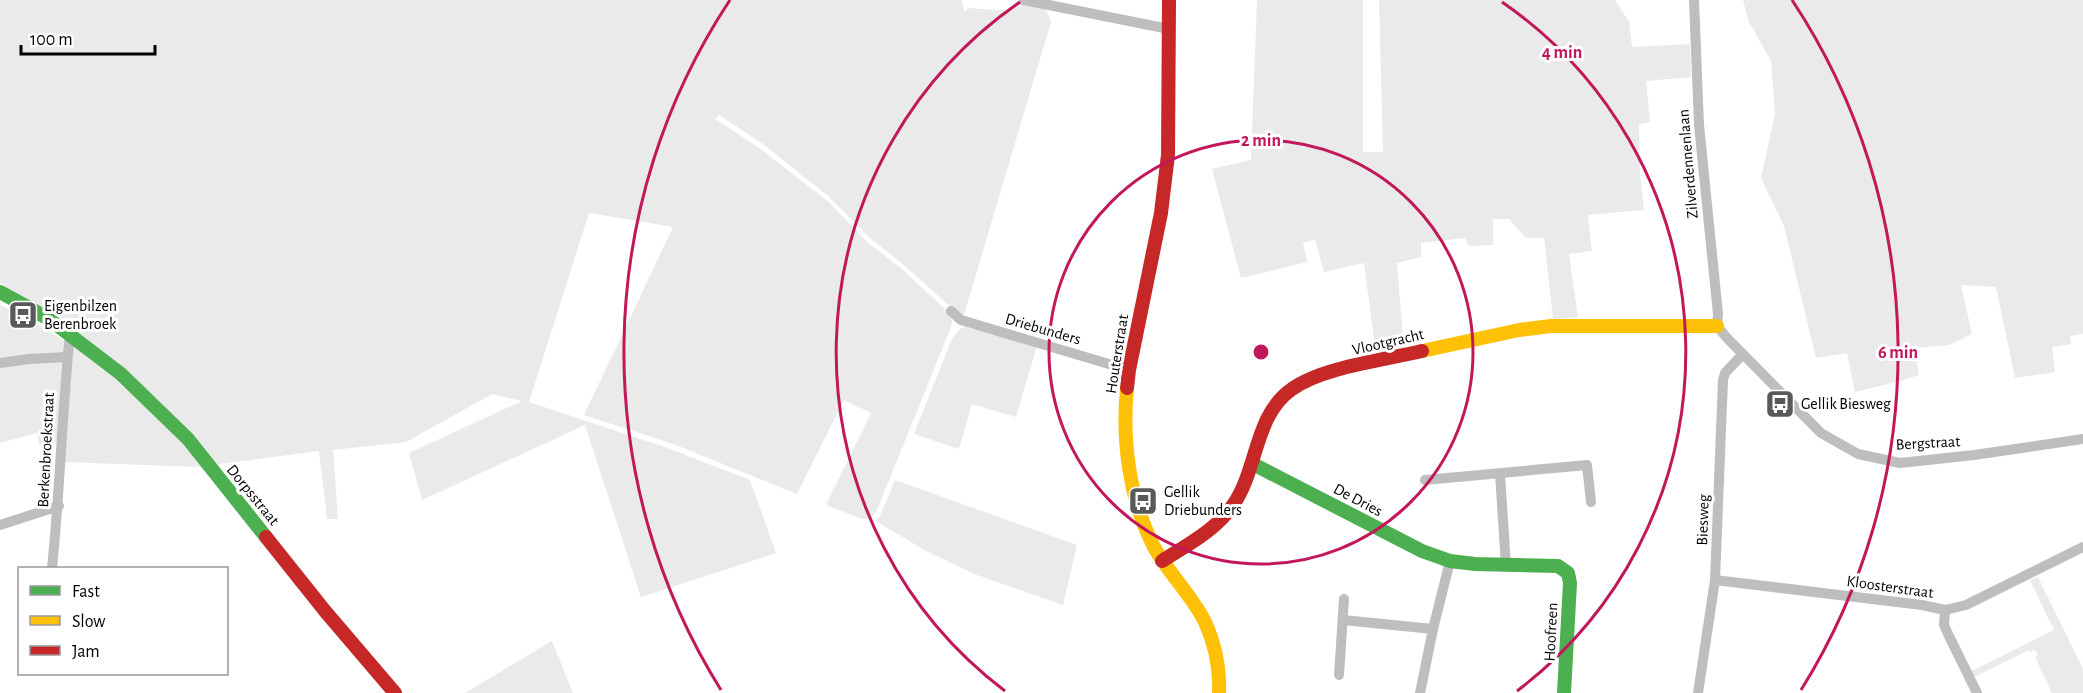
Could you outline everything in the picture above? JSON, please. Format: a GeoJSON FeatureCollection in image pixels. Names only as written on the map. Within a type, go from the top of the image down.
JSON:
{"type":"FeatureCollection","features":[{"type":"Feature","properties":{"kind":"street"},"geometry":{"type":"LineString","coordinates":[[1024,0],[1169,28]]}},
{"type":"Feature","properties":{"kind":"street","name":"Houterstraat"},"geometry":{"type":"LineString","coordinates":[[1169,0],[1166,183],[1129,370],[1125,408],[1126,446],[1131,477],[1143,520],[1162,561],[1204,620],[1217,657],[1220,674],[1219,693]]}},
{"type":"Feature","properties":{"kind":"street","name":"Zilverdennenlaan"},"geometry":{"type":"LineString","coordinates":[[1694,0],[1699,125],[1718,314],[1717,326]]}},
{"type":"Feature","properties":{"kind":"street","name":"Dorpsstraat"},"geometry":{"type":"LineString","coordinates":[[0,292],[70,334],[121,374],[188,439],[325,610],[395,693]]}},
{"type":"Feature","properties":{"kind":"street","name":"Driebunders"},"geometry":{"type":"LineString","coordinates":[[951,311],[961,320],[1129,370]]}},
{"type":"Feature","properties":{"kind":"street","name":"Vlootgracht"},"geometry":{"type":"LineString","coordinates":[[1162,561],[1217,523],[1232,506],[1245,487],[1268,420],[1277,403],[1297,385],[1316,375],[1519,330],[1551,326],[1717,326]]}},
{"type":"Feature","properties":{"kind":"street","name":"Bergstraat"},"geometry":{"type":"LineString","coordinates":[[1717,326],[1742,355],[1821,433],[1858,454],[1900,463],[2083,439]]}},
{"type":"Feature","properties":{"kind":"street","name":"Berkenbroekstraat"},"geometry":{"type":"LineString","coordinates":[[52,567],[70,334]]}},
{"type":"Feature","properties":{"kind":"street","name":"Biesweg"},"geometry":{"type":"LineString","coordinates":[[1698,693],[1715,580],[1723,380],[1725,373],[1742,355]]}},
{"type":"Feature","properties":{"kind":"street"},"geometry":{"type":"LineString","coordinates":[[0,363],[29,358],[68,357]]}},
{"type":"Feature","properties":{"kind":"street","name":"De Dries"},"geometry":{"type":"LineString","coordinates":[[1253,464],[1422,551],[1450,561],[1506,566],[1558,566],[1568,573]]}},
{"type":"Feature","properties":{"kind":"street"},"geometry":{"type":"LineString","coordinates":[[1425,480],[1587,465],[1591,502]]}},
{"type":"Feature","properties":{"kind":"street"},"geometry":{"type":"LineString","coordinates":[[1500,474],[1506,566]]}},
{"type":"Feature","properties":{"kind":"street"},"geometry":{"type":"LineString","coordinates":[[0,525],[58,506]]}},
{"type":"Feature","properties":{"kind":"street","name":"Kloosterstraat"},"geometry":{"type":"LineString","coordinates":[[1715,580],[1922,605],[1945,610],[1966,605],[2083,547]]}},
{"type":"Feature","properties":{"kind":"street"},"geometry":{"type":"LineString","coordinates":[[1420,693],[1450,561]]}},
{"type":"Feature","properties":{"kind":"street","name":"Hoofreen"},"geometry":{"type":"LineString","coordinates":[[1564,693],[1570,583],[1568,573]]}},
{"type":"Feature","properties":{"kind":"street"},"geometry":{"type":"LineString","coordinates":[[1340,675],[1344,599]]}},
{"type":"Feature","properties":{"kind":"street"},"geometry":{"type":"LineString","coordinates":[[1945,610],[1944,625],[1977,693]]}},
{"type":"Feature","properties":{"kind":"street"},"geometry":{"type":"LineString","coordinates":[[1343,620],[1433,629]]}},
{"type":"Feature","properties":{"kind":"shaded area"},"geometry":{"type":"Polygon","coordinates":[[[0,0],[962,0],[964,12],[969,8],[1013,11],[1015,2],[1045,7],[1051,22],[963,318],[871,239],[827,195],[763,144],[719,115],[715,119],[759,148],[829,202],[867,242],[902,269],[947,311],[952,321],[877,510],[869,518],[862,519],[826,505],[871,413],[844,400],[797,494],[676,445],[584,415],[673,227],[589,213],[529,402],[662,446],[750,480],[776,553],[641,597],[585,425],[422,500],[409,453],[522,401],[492,394],[406,442],[333,450],[338,519],[327,519],[319,451],[198,467],[64,462],[75,330],[0,283],[0,0]]]}},
{"type":"Feature","properties":{"kind":"shaded area"},"geometry":{"type":"Polygon","coordinates":[[[1257,0],[1363,0],[1363,152],[1383,152],[1379,0],[1615,0],[1629,22],[1632,47],[1690,44],[1691,77],[1646,81],[1650,122],[1639,124],[1640,175],[1644,210],[1588,215],[1592,251],[1569,254],[1578,317],[1553,319],[1544,238],[1526,238],[1509,219],[1493,219],[1493,245],[1469,246],[1465,238],[1421,243],[1421,257],[1397,263],[1404,350],[1376,355],[1364,263],[1324,272],[1315,239],[1303,243],[1307,262],[1241,278],[1212,169],[1251,160],[1257,0]]]}},
{"type":"Feature","properties":{"kind":"shaded area"},"geometry":{"type":"Polygon","coordinates":[[[1743,0],[2083,0],[2083,334],[2070,336],[2071,344],[2052,347],[2055,372],[2015,378],[1996,287],[1961,285],[1972,334],[1949,345],[1914,348],[1919,375],[1855,392],[1847,353],[1816,358],[1784,226],[1761,178],[1775,114],[1771,61],[1748,20],[1743,0]]]}},
{"type":"Feature","properties":{"kind":"shaded area"},"geometry":{"type":"Polygon","coordinates":[[[0,305],[26,317],[66,342],[58,441],[39,444],[37,433],[0,443],[0,305]]]}},
{"type":"Feature","properties":{"kind":"shaded area"},"geometry":{"type":"Polygon","coordinates":[[[965,327],[1037,346],[1016,417],[972,404],[959,449],[914,434],[952,339],[960,329],[965,327]]]}},
{"type":"Feature","properties":{"kind":"shaded area"},"geometry":{"type":"Polygon","coordinates":[[[895,480],[1077,545],[1063,605],[977,575],[926,551],[876,521],[895,480]]]}},
{"type":"Feature","properties":{"kind":"shaded area"},"geometry":{"type":"Polygon","coordinates":[[[2038,577],[2083,669],[2083,693],[2052,693],[2035,657],[2038,655],[2034,649],[1974,677],[1972,671],[2054,630],[2030,580],[2038,577]]]}},
{"type":"Feature","properties":{"kind":"shaded area"},"geometry":{"type":"Polygon","coordinates":[[[552,641],[573,693],[465,693],[552,641]]]}},
{"type":"Feature","properties":{"kind":"traffic: fast"},"geometry":{"type":"LineString","coordinates":[[0,292],[49,319],[121,374],[188,439],[266,537]]}},
{"type":"Feature","properties":{"kind":"traffic: fast"},"geometry":{"type":"LineString","coordinates":[[1253,464],[1422,551],[1450,561],[1475,564],[1558,566],[1568,573],[1570,583],[1564,693]]}},
{"type":"Feature","properties":{"kind":"traffic: slow"},"geometry":{"type":"LineString","coordinates":[[1422,351],[1519,330],[1551,326],[1717,326]]}},
{"type":"Feature","properties":{"kind":"traffic: slow"},"geometry":{"type":"LineString","coordinates":[[1127,388],[1127,448],[1138,508],[1153,545],[1205,622],[1216,657],[1219,693]]}},
{"type":"Feature","properties":{"kind":"traffic: jam"},"geometry":{"type":"LineString","coordinates":[[1127,388],[1161,213],[1168,155],[1169,0]]}},
{"type":"Feature","properties":{"kind":"traffic: jam"},"geometry":{"type":"LineString","coordinates":[[1162,561],[1210,529],[1233,505],[1241,491],[1270,413],[1292,389],[1320,375],[1354,365],[1422,351]]}},
{"type":"Feature","properties":{"kind":"traffic: jam"},"geometry":{"type":"LineString","coordinates":[[266,537],[395,693]]}},
{"type":"Feature","properties":{"kind":"place","name":"Eigenbilzen Berenbroek"},"geometry":{"type":"Point","coordinates":[23,315]}},
{"type":"Feature","properties":{"kind":"place","name":"Gellik Biesweg"},"geometry":{"type":"Point","coordinates":[1780,404]}},
{"type":"Feature","properties":{"kind":"place","name":"Gellik Driebunders"},"geometry":{"type":"Point","coordinates":[1143,501]}}]}
